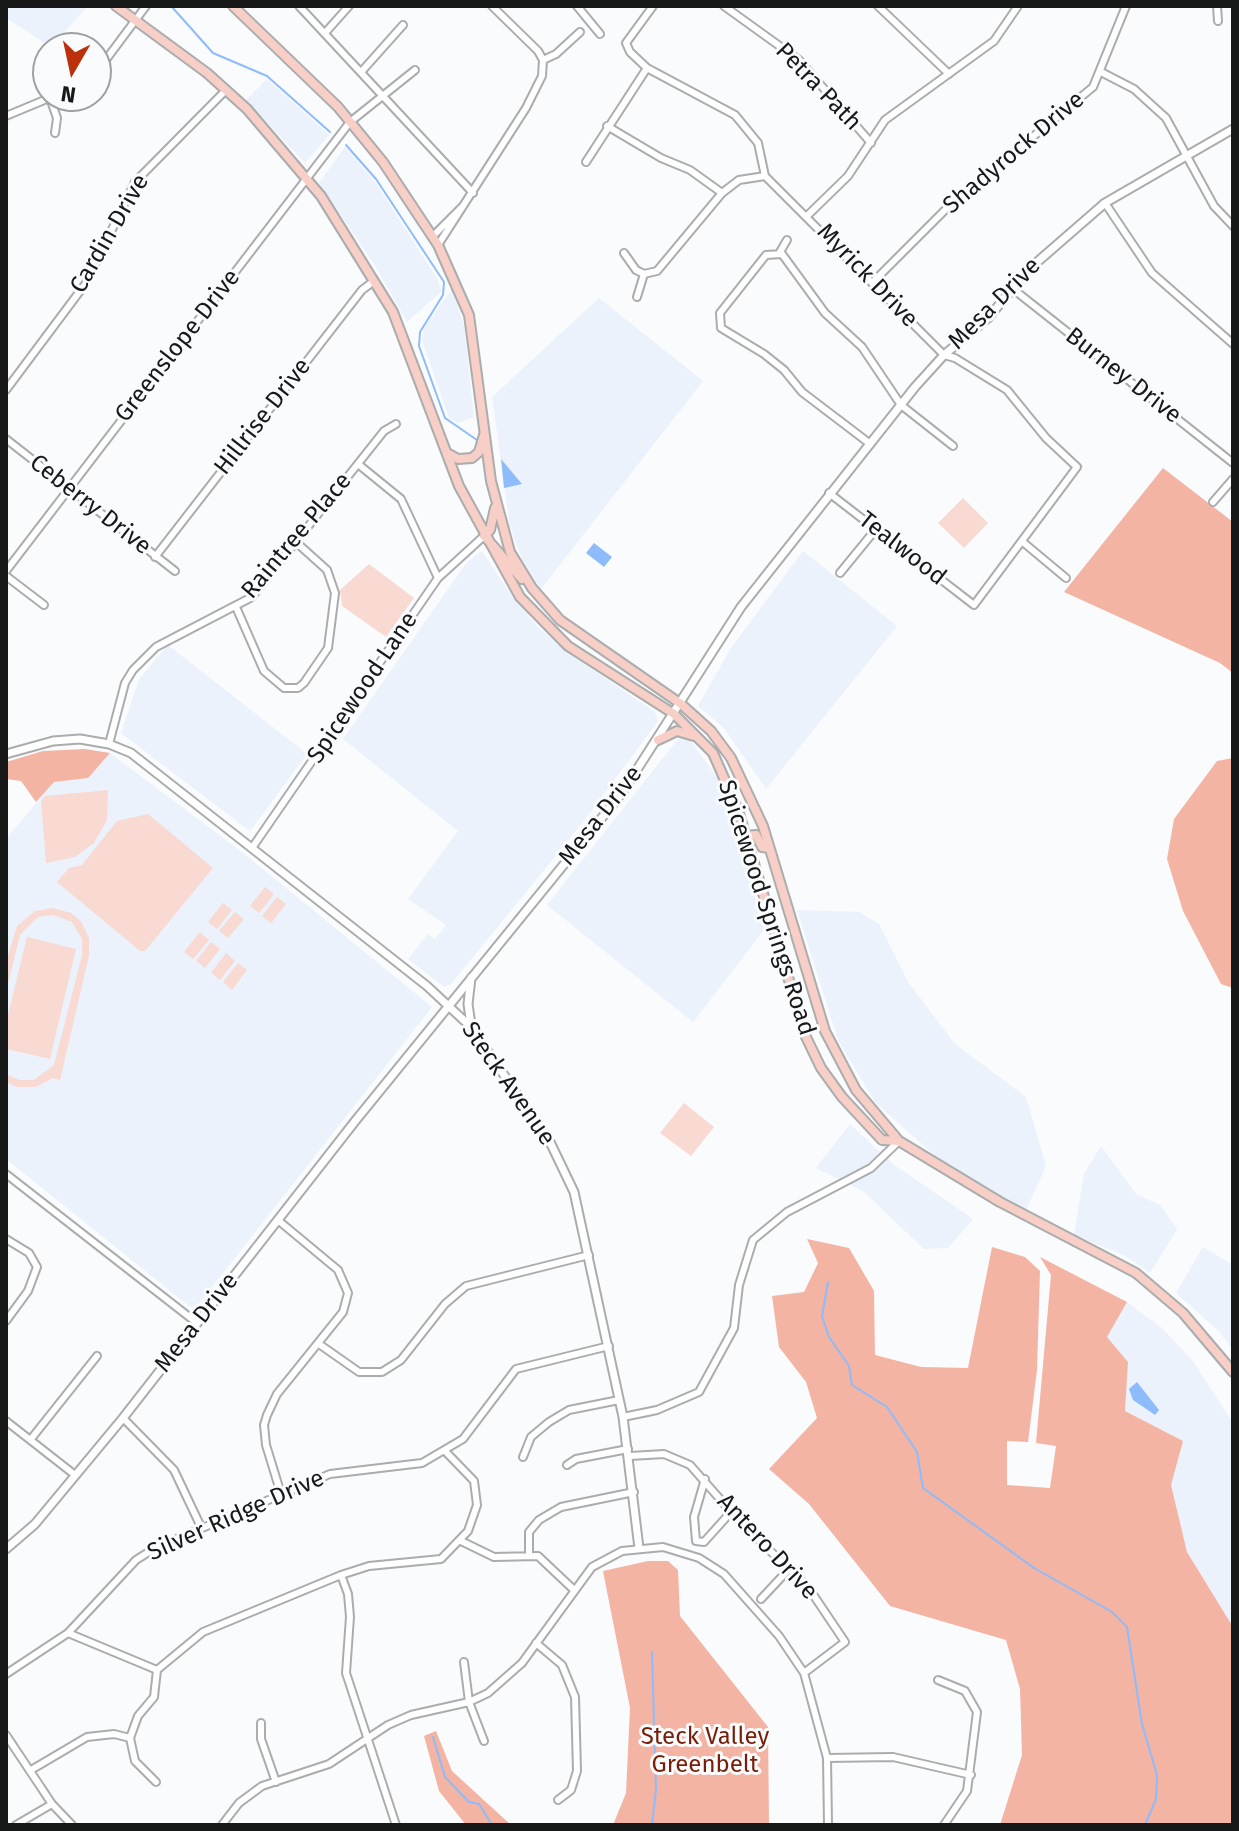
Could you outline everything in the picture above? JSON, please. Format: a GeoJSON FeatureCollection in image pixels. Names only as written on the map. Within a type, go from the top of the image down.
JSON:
{"type":"FeatureCollection","features":[{"type":"Feature","properties":{"kind":"main road","name":"Spicewood Springs Road"},"geometry":{"type":"LineString","coordinates":[[116,6],[226,90],[266,129],[307,178],[396,320],[446,453],[484,536],[520,597],[550,631],[674,714],[703,740],[720,765],[745,836],[806,1037],[825,1075],[854,1112],[882,1140],[899,1141]]}},
{"type":"Feature","properties":{"kind":"main road","name":"Spicewood Springs Road"},"geometry":{"type":"LineString","coordinates":[[233,6],[324,92],[350,122],[383,162],[435,241],[469,315],[496,507],[503,534],[532,588],[577,634],[681,704],[711,731],[731,758],[755,804],[829,1040],[856,1090],[899,1141],[1000,1202],[1136,1273],[1183,1313],[1233,1372]]}},
{"type":"Feature","properties":{"kind":"main road"},"geometry":{"type":"LineString","coordinates":[[446,453],[458,459],[472,458],[479,452],[485,429]]}},
{"type":"Feature","properties":{"kind":"main road"},"geometry":{"type":"LineString","coordinates":[[484,536],[490,530],[496,507]]}},
{"type":"Feature","properties":{"kind":"main road"},"geometry":{"type":"LineString","coordinates":[[484,536],[503,534]]}},
{"type":"Feature","properties":{"kind":"main road"},"geometry":{"type":"LineString","coordinates":[[484,536],[496,545],[515,572],[532,588]]}},
{"type":"Feature","properties":{"kind":"main road"},"geometry":{"type":"LineString","coordinates":[[658,740],[682,731],[703,740]]}},
{"type":"Feature","properties":{"kind":"main road"},"geometry":{"type":"LineString","coordinates":[[745,836],[756,835],[762,847],[769,848]]}},
{"type":"Feature","properties":{"kind":"main road"},"geometry":{"type":"LineString","coordinates":[[806,1037],[819,1042],[829,1040]]}},
{"type":"Feature","properties":{"kind":"street"},"geometry":{"type":"LineString","coordinates":[[112,53],[146,6]]}},
{"type":"Feature","properties":{"kind":"street"},"geometry":{"type":"LineString","coordinates":[[299,6],[386,95],[473,193]]}},
{"type":"Feature","properties":{"kind":"street"},"geometry":{"type":"LineString","coordinates":[[325,33],[349,6]]}},
{"type":"Feature","properties":{"kind":"street"},"geometry":{"type":"LineString","coordinates":[[435,241],[473,193],[539,84],[543,60],[533,44],[492,6]]}},
{"type":"Feature","properties":{"kind":"street"},"geometry":{"type":"LineString","coordinates":[[577,6],[600,34]]}},
{"type":"Feature","properties":{"kind":"street"},"geometry":{"type":"LineString","coordinates":[[624,253],[630,265],[644,274],[657,271],[722,193],[739,180],[765,176],[758,143],[735,115],[634,58],[626,43],[653,6]]}},
{"type":"Feature","properties":{"kind":"street","name":"Petra Path"},"geometry":{"type":"LineString","coordinates":[[724,6],[799,60],[871,143]]}},
{"type":"Feature","properties":{"kind":"street"},"geometry":{"type":"LineString","coordinates":[[878,6],[949,74]]}},
{"type":"Feature","properties":{"kind":"street"},"geometry":{"type":"LineString","coordinates":[[808,215],[848,176],[885,120],[994,41],[1018,6]]}},
{"type":"Feature","properties":{"kind":"street","name":"Shadyrock Drive"},"geometry":{"type":"LineString","coordinates":[[873,282],[949,206],[1093,87],[1126,6]]}},
{"type":"Feature","properties":{"kind":"street"},"geometry":{"type":"LineString","coordinates":[[1217,6],[1218,21]]}},
{"type":"Feature","properties":{"kind":"street"},"geometry":{"type":"LineString","coordinates":[[362,71],[403,25]]}},
{"type":"Feature","properties":{"kind":"street"},"geometry":{"type":"LineString","coordinates":[[543,60],[556,54],[580,32]]}},
{"type":"Feature","properties":{"kind":"street"},"geometry":{"type":"LineString","coordinates":[[586,162],[647,68]]}},
{"type":"Feature","properties":{"kind":"street","name":"Greenslope Drive"},"geometry":{"type":"LineString","coordinates":[[6,573],[67,489],[350,122],[415,70]]}},
{"type":"Feature","properties":{"kind":"street"},"geometry":{"type":"LineString","coordinates":[[1101,72],[1151,102],[1166,118],[1214,206],[1233,226]]}},
{"type":"Feature","properties":{"kind":"street","name":"Cardin Drive"},"geometry":{"type":"LineString","coordinates":[[6,390],[86,283],[135,182],[226,90]]}},
{"type":"Feature","properties":{"kind":"street"},"geometry":{"type":"LineString","coordinates":[[6,116],[32,105]]}},
{"type":"Feature","properties":{"kind":"street"},"geometry":{"type":"LineString","coordinates":[[55,133],[56,112]]}},
{"type":"Feature","properties":{"kind":"street"},"geometry":{"type":"LineString","coordinates":[[607,126],[661,158],[690,170],[722,193]]}},
{"type":"Feature","properties":{"kind":"street","name":"Mesa Drive"},"geometry":{"type":"LineString","coordinates":[[6,1549],[35,1524],[123,1418],[471,977],[622,793],[741,607],[869,443],[944,355],[980,325],[1038,261],[1105,203],[1186,153],[1233,129]]}},
{"type":"Feature","properties":{"kind":"street","name":"Myrick Drive"},"geometry":{"type":"LineString","coordinates":[[765,176],[808,215],[944,355],[955,358],[1007,390],[1046,438],[1077,467],[1024,543]]}},
{"type":"Feature","properties":{"kind":"street"},"geometry":{"type":"LineString","coordinates":[[1105,203],[1152,273],[1233,344]]}},
{"type":"Feature","properties":{"kind":"street"},"geometry":{"type":"LineString","coordinates":[[787,240],[780,252],[766,255],[720,313],[721,328],[764,354],[784,370],[802,392],[869,443]]}},
{"type":"Feature","properties":{"kind":"street"},"geometry":{"type":"LineString","coordinates":[[780,252],[825,313],[862,347],[901,405],[953,446]]}},
{"type":"Feature","properties":{"kind":"street"},"geometry":{"type":"LineString","coordinates":[[637,297],[644,274]]}},
{"type":"Feature","properties":{"kind":"street","name":"Hillrise Drive"},"geometry":{"type":"LineString","coordinates":[[155,557],[362,290],[374,281]]}},
{"type":"Feature","properties":{"kind":"street","name":"Burney Drive"},"geometry":{"type":"LineString","coordinates":[[1013,289],[1233,463]]}},
{"type":"Feature","properties":{"kind":"street","name":"Raintree Place"},"geometry":{"type":"LineString","coordinates":[[109,744],[125,683],[139,664],[167,641],[236,607],[259,590],[384,431],[396,424]]}},
{"type":"Feature","properties":{"kind":"street","name":"Ceberry Drive"},"geometry":{"type":"LineString","coordinates":[[6,439],[175,571]]}},
{"type":"Feature","properties":{"kind":"street"},"geometry":{"type":"LineString","coordinates":[[358,464],[401,499],[438,578]]}},
{"type":"Feature","properties":{"kind":"street"},"geometry":{"type":"LineString","coordinates":[[1213,502],[1233,479]]}},
{"type":"Feature","properties":{"kind":"street","name":"Tealwood"},"geometry":{"type":"LineString","coordinates":[[829,493],[974,605],[1024,543]]}},
{"type":"Feature","properties":{"kind":"street"},"geometry":{"type":"LineString","coordinates":[[840,573],[876,529]]}},
{"type":"Feature","properties":{"kind":"street","name":"Spicewood Lane"},"geometry":{"type":"LineString","coordinates":[[252,848],[438,578],[484,536]]}},
{"type":"Feature","properties":{"kind":"street"},"geometry":{"type":"LineString","coordinates":[[236,607],[264,671],[284,688],[298,688],[328,648],[333,634],[335,593],[327,570],[297,543]]}},
{"type":"Feature","properties":{"kind":"street"},"geometry":{"type":"LineString","coordinates":[[1024,543],[1066,578]]}},
{"type":"Feature","properties":{"kind":"street"},"geometry":{"type":"LineString","coordinates":[[6,573],[44,605]]}},
{"type":"Feature","properties":{"kind":"street","name":"Steck Avenue"},"geometry":{"type":"LineString","coordinates":[[6,754],[64,739],[109,744],[144,761],[450,1005],[471,1027],[565,1169],[574,1192],[623,1417],[639,1548]]}},
{"type":"Feature","properties":{"kind":"street"},"geometry":{"type":"LineString","coordinates":[[471,977],[468,1004],[471,1027]]}},
{"type":"Feature","properties":{"kind":"street"},"geometry":{"type":"LineString","coordinates":[[623,1417],[657,1410],[699,1392],[734,1328],[739,1285],[753,1240],[787,1212],[871,1168],[899,1141]]}},
{"type":"Feature","properties":{"kind":"street"},"geometry":{"type":"LineString","coordinates":[[6,1174],[197,1323]]}},
{"type":"Feature","properties":{"kind":"street"},"geometry":{"type":"LineString","coordinates":[[279,1221],[328,1261],[345,1281],[348,1304],[277,1394],[264,1425],[281,1494]]}},
{"type":"Feature","properties":{"kind":"street"},"geometry":{"type":"LineString","coordinates":[[6,1239],[29,1253],[37,1267],[28,1291],[6,1321]]}},
{"type":"Feature","properties":{"kind":"street"},"geometry":{"type":"LineString","coordinates":[[319,1344],[359,1372],[376,1374],[401,1360],[445,1304],[466,1286],[589,1255]]}},
{"type":"Feature","properties":{"kind":"street","name":"Silver Ridge Drive"},"geometry":{"type":"LineString","coordinates":[[6,1674],[68,1633],[144,1554],[330,1474],[422,1463],[463,1439],[516,1369],[609,1346]]}},
{"type":"Feature","properties":{"kind":"street"},"geometry":{"type":"LineString","coordinates":[[31,1439],[97,1356]]}},
{"type":"Feature","properties":{"kind":"street"},"geometry":{"type":"LineString","coordinates":[[523,1457],[531,1437],[569,1410],[619,1400]]}},
{"type":"Feature","properties":{"kind":"street"},"geometry":{"type":"LineString","coordinates":[[123,1418],[174,1470],[201,1527]]}},
{"type":"Feature","properties":{"kind":"street"},"geometry":{"type":"LineString","coordinates":[[6,1421],[75,1475]]}},
{"type":"Feature","properties":{"kind":"street"},"geometry":{"type":"LineString","coordinates":[[156,1782],[135,1761],[130,1738],[138,1716],[154,1697],[157,1670],[203,1632],[341,1575],[369,1566],[435,1561],[461,1541],[474,1517],[477,1493],[466,1470],[445,1451]]}},
{"type":"Feature","properties":{"kind":"street","name":"Antero Drive"},"geometry":{"type":"LineString","coordinates":[[567,1465],[576,1459],[629,1452],[664,1454],[690,1465],[731,1512],[790,1568],[821,1604],[845,1642],[804,1673]]}},
{"type":"Feature","properties":{"kind":"street"},"geometry":{"type":"LineString","coordinates":[[705,1479],[694,1517],[696,1541],[704,1542],[731,1512]]}},
{"type":"Feature","properties":{"kind":"street"},"geometry":{"type":"LineString","coordinates":[[529,1556],[529,1532],[539,1520],[561,1507],[634,1492]]}},
{"type":"Feature","properties":{"kind":"street"},"geometry":{"type":"LineString","coordinates":[[461,1541],[494,1557],[529,1556],[545,1560],[573,1589]]}},
{"type":"Feature","properties":{"kind":"street"},"geometry":{"type":"LineString","coordinates":[[222,1825],[249,1795],[329,1764],[411,1715],[469,1702],[512,1675],[573,1589],[600,1562],[639,1548],[682,1551],[717,1569],[762,1616],[804,1673],[827,1758],[828,1825]]}},
{"type":"Feature","properties":{"kind":"street"},"geometry":{"type":"LineString","coordinates":[[761,1599],[790,1568]]}},
{"type":"Feature","properties":{"kind":"street"},"geometry":{"type":"LineString","coordinates":[[341,1575],[348,1594],[350,1617],[346,1673],[396,1825]]}},
{"type":"Feature","properties":{"kind":"street"},"geometry":{"type":"LineString","coordinates":[[68,1633],[157,1670]]}},
{"type":"Feature","properties":{"kind":"street"},"geometry":{"type":"LineString","coordinates":[[536,1643],[562,1665],[575,1697],[577,1771],[571,1790],[558,1800]]}},
{"type":"Feature","properties":{"kind":"street"},"geometry":{"type":"LineString","coordinates":[[464,1662],[469,1702],[484,1741]]}},
{"type":"Feature","properties":{"kind":"street"},"geometry":{"type":"LineString","coordinates":[[938,1680],[965,1691],[976,1704],[978,1721],[971,1775],[963,1802],[944,1825]]}},
{"type":"Feature","properties":{"kind":"street"},"geometry":{"type":"LineString","coordinates":[[261,1723],[261,1739],[276,1782]]}},
{"type":"Feature","properties":{"kind":"street"},"geometry":{"type":"LineString","coordinates":[[31,1770],[87,1737],[114,1734],[130,1738]]}},
{"type":"Feature","properties":{"kind":"street"},"geometry":{"type":"LineString","coordinates":[[6,1735],[52,1804],[72,1825]]}},
{"type":"Feature","properties":{"kind":"street"},"geometry":{"type":"LineString","coordinates":[[827,1758],[893,1757],[971,1775]]}},
{"type":"Feature","properties":{"kind":"street"},"geometry":{"type":"LineString","coordinates":[[16,1825],[52,1804]]}},
{"type":"Feature","properties":{"kind":"shaded area"},"geometry":{"type":"Polygon","coordinates":[[[8,6],[88,6],[65,32],[32,32],[32,35],[6,18],[8,6]]]}},
{"type":"Feature","properties":{"kind":"shaded area"},"geometry":{"type":"Polygon","coordinates":[[[267,79],[329,135],[305,163],[246,100],[267,79]]]}},
{"type":"Feature","properties":{"kind":"shaded area"},"geometry":{"type":"Polygon","coordinates":[[[345,147],[375,182],[438,280],[441,292],[407,322],[376,267],[319,183],[345,147]]]}},
{"type":"Feature","properties":{"kind":"shaded area"},"geometry":{"type":"Polygon","coordinates":[[[452,289],[464,326],[474,417],[458,423],[449,418],[422,340],[424,328],[452,289]]]}},
{"type":"Feature","properties":{"kind":"shaded area"},"geometry":{"type":"Polygon","coordinates":[[[599,298],[703,381],[541,589],[522,559],[510,527],[492,397],[599,298]]]}},
{"type":"Feature","properties":{"kind":"shaded area"},"geometry":{"type":"Polygon","coordinates":[[[963,498],[988,523],[964,548],[938,523],[963,498]]]}},
{"type":"Feature","properties":{"kind":"shaded area"},"geometry":{"type":"Polygon","coordinates":[[[482,551],[513,598],[539,628],[568,653],[655,712],[658,721],[584,821],[451,984],[444,987],[408,959],[428,934],[435,939],[446,925],[408,899],[458,831],[343,739],[467,562],[482,551]]]}},
{"type":"Feature","properties":{"kind":"shaded area"},"geometry":{"type":"Polygon","coordinates":[[[803,551],[897,626],[766,789],[724,728],[698,706],[731,648],[803,551]]]}},
{"type":"Feature","properties":{"kind":"shaded area"},"geometry":{"type":"Polygon","coordinates":[[[369,564],[414,598],[386,637],[342,606],[340,590],[369,564]]]}},
{"type":"Feature","properties":{"kind":"shaded area"},"geometry":{"type":"Polygon","coordinates":[[[168,645],[307,754],[250,831],[121,733],[139,679],[168,645]]]}},
{"type":"Feature","properties":{"kind":"shaded area"},"geometry":{"type":"Polygon","coordinates":[[[678,739],[689,739],[725,788],[764,930],[693,1022],[547,905],[678,739]]]}},
{"type":"Feature","properties":{"kind":"shaded area"},"geometry":{"type":"Polygon","coordinates":[[[110,753],[243,853],[432,1007],[194,1310],[6,1159],[6,839],[54,782],[88,778],[110,753]]]}},
{"type":"Feature","properties":{"kind":"shaded area"},"geometry":{"type":"Polygon","coordinates":[[[108,790],[107,820],[94,843],[75,857],[46,863],[41,801],[45,796],[108,790]]]}},
{"type":"Feature","properties":{"kind":"shaded area"},"geometry":{"type":"Polygon","coordinates":[[[148,814],[213,868],[145,951],[140,951],[57,882],[69,868],[82,865],[117,821],[148,814]]]}},
{"type":"Feature","properties":{"kind":"shaded area"},"geometry":{"type":"Polygon","coordinates":[[[265,887],[274,894],[259,913],[250,906],[265,887]]]}},
{"type":"Feature","properties":{"kind":"shaded area"},"geometry":{"type":"Polygon","coordinates":[[[277,897],[286,904],[271,923],[262,916],[277,897]]]}},
{"type":"Feature","properties":{"kind":"shaded area"},"geometry":{"type":"Polygon","coordinates":[[[223,903],[232,910],[217,929],[208,922],[223,903]]]}},
{"type":"Feature","properties":{"kind":"shaded area"},"geometry":{"type":"Polygon","coordinates":[[[53,908],[71,913],[81,921],[89,938],[89,956],[60,1080],[53,1078],[36,1087],[17,1087],[6,1082],[6,1074],[19,1080],[34,1080],[54,1065],[82,955],[82,939],[72,922],[53,915],[38,917],[20,935],[6,992],[6,962],[17,926],[35,911],[53,908]]]}},
{"type":"Feature","properties":{"kind":"shaded area"},"geometry":{"type":"Polygon","coordinates":[[[797,910],[859,912],[879,924],[908,982],[955,1044],[1026,1097],[1046,1166],[1023,1217],[970,1187],[875,1102],[838,1040],[797,910]]]}},
{"type":"Feature","properties":{"kind":"shaded area"},"geometry":{"type":"Polygon","coordinates":[[[235,912],[244,919],[228,938],[219,931],[235,912]]]}},
{"type":"Feature","properties":{"kind":"shaded area"},"geometry":{"type":"Polygon","coordinates":[[[200,932],[209,940],[193,959],[184,952],[200,932]]]}},
{"type":"Feature","properties":{"kind":"shaded area"},"geometry":{"type":"Polygon","coordinates":[[[27,937],[76,949],[50,1059],[6,1049],[6,1023],[27,937]]]}},
{"type":"Feature","properties":{"kind":"shaded area"},"geometry":{"type":"Polygon","coordinates":[[[211,942],[220,949],[205,968],[196,961],[211,942]]]}},
{"type":"Feature","properties":{"kind":"shaded area"},"geometry":{"type":"Polygon","coordinates":[[[226,953],[235,961],[220,980],[211,973],[226,953]]]}},
{"type":"Feature","properties":{"kind":"shaded area"},"geometry":{"type":"Polygon","coordinates":[[[238,963],[247,970],[232,990],[223,982],[238,963]]]}},
{"type":"Feature","properties":{"kind":"shaded area"},"geometry":{"type":"Polygon","coordinates":[[[684,1103],[714,1127],[691,1156],[660,1133],[684,1103]]]}},
{"type":"Feature","properties":{"kind":"shaded area"},"geometry":{"type":"Polygon","coordinates":[[[850,1124],[893,1164],[973,1219],[948,1248],[924,1249],[863,1191],[816,1168],[850,1124]]]}},
{"type":"Feature","properties":{"kind":"shaded area"},"geometry":{"type":"Polygon","coordinates":[[[1101,1146],[1136,1194],[1160,1205],[1177,1229],[1150,1273],[1124,1255],[1074,1235],[1084,1174],[1101,1146]]]}},
{"type":"Feature","properties":{"kind":"shaded area"},"geometry":{"type":"Polygon","coordinates":[[[1203,1247],[1233,1265],[1233,1350],[1220,1332],[1176,1293],[1203,1247]]]}},
{"type":"Feature","properties":{"kind":"shaded area"},"geometry":{"type":"Polygon","coordinates":[[[1127,1302],[1162,1328],[1192,1360],[1233,1423],[1233,1627],[1187,1552],[1171,1485],[1183,1441],[1125,1411],[1128,1362],[1107,1337],[1127,1302]]]}},
{"type":"Feature","properties":{"kind":"green space"},"geometry":{"type":"Polygon","coordinates":[[[1163,468],[1233,522],[1233,673],[1220,663],[1064,592],[1163,468]]]}},
{"type":"Feature","properties":{"kind":"green space"},"geometry":{"type":"Polygon","coordinates":[[[85,749],[110,753],[88,778],[54,782],[36,802],[21,781],[6,779],[6,762],[43,751],[85,749]]]}},
{"type":"Feature","properties":{"kind":"green space"},"geometry":{"type":"Polygon","coordinates":[[[1233,758],[1233,988],[1221,984],[1183,911],[1167,859],[1174,819],[1217,761],[1233,758]]]}},
{"type":"Feature","properties":{"kind":"green space"},"geometry":{"type":"Polygon","coordinates":[[[807,1239],[849,1248],[874,1291],[875,1355],[921,1367],[968,1368],[992,1247],[1025,1257],[1040,1271],[1037,1370],[1028,1442],[1007,1441],[1007,1485],[1050,1488],[1056,1446],[1036,1443],[1051,1275],[1040,1257],[1127,1302],[1107,1337],[1128,1362],[1125,1411],[1183,1441],[1171,1485],[1187,1552],[1233,1627],[1233,1825],[1000,1825],[1022,1755],[1020,1689],[1006,1640],[890,1606],[809,1504],[769,1469],[817,1418],[806,1382],[779,1347],[772,1296],[804,1292],[818,1263],[807,1239]]]}},
{"type":"Feature","properties":{"kind":"green space","name":"Steck Valley Greenbelt"},"geometry":{"type":"Polygon","coordinates":[[[648,1561],[668,1561],[678,1570],[680,1616],[768,1727],[769,1825],[613,1825],[626,1793],[630,1708],[603,1571],[648,1561]]]}},
{"type":"Feature","properties":{"kind":"green space"},"geometry":{"type":"Polygon","coordinates":[[[436,1731],[452,1771],[511,1825],[466,1825],[439,1791],[424,1736],[436,1731]]]}},
{"type":"Feature","properties":{"kind":"water"},"geometry":{"type":"Polygon","coordinates":[[[501,459],[522,484],[504,488],[501,459]]]}},
{"type":"Feature","properties":{"kind":"water"},"geometry":{"type":"Polygon","coordinates":[[[594,543],[612,557],[604,567],[586,553],[594,543]]]}},
{"type":"Feature","properties":{"kind":"water"},"geometry":{"type":"Polygon","coordinates":[[[1137,1382],[1159,1410],[1155,1415],[1133,1400],[1129,1389],[1137,1382]]]}},
{"type":"Feature","properties":{"kind":"waterway"},"geometry":{"type":"LineString","coordinates":[[172,7],[213,53],[267,76],[330,132]]}},
{"type":"Feature","properties":{"kind":"waterway"},"geometry":{"type":"LineString","coordinates":[[346,145],[376,179],[444,282],[443,295],[420,332],[419,346],[445,418],[477,440]]}},
{"type":"Feature","properties":{"kind":"waterway"},"geometry":{"type":"LineString","coordinates":[[828,1282],[822,1316],[829,1337],[849,1366],[852,1385],[887,1407],[917,1452],[923,1488],[1034,1568],[1112,1612],[1127,1627],[1142,1724],[1157,1775],[1156,1799],[1145,1825]]}},
{"type":"Feature","properties":{"kind":"waterway"},"geometry":{"type":"LineString","coordinates":[[652,1652],[656,1789],[652,1825]]}},
{"type":"Feature","properties":{"kind":"waterway"},"geometry":{"type":"LineString","coordinates":[[433,1737],[445,1777],[469,1802],[479,1804],[492,1825]]}}]}
